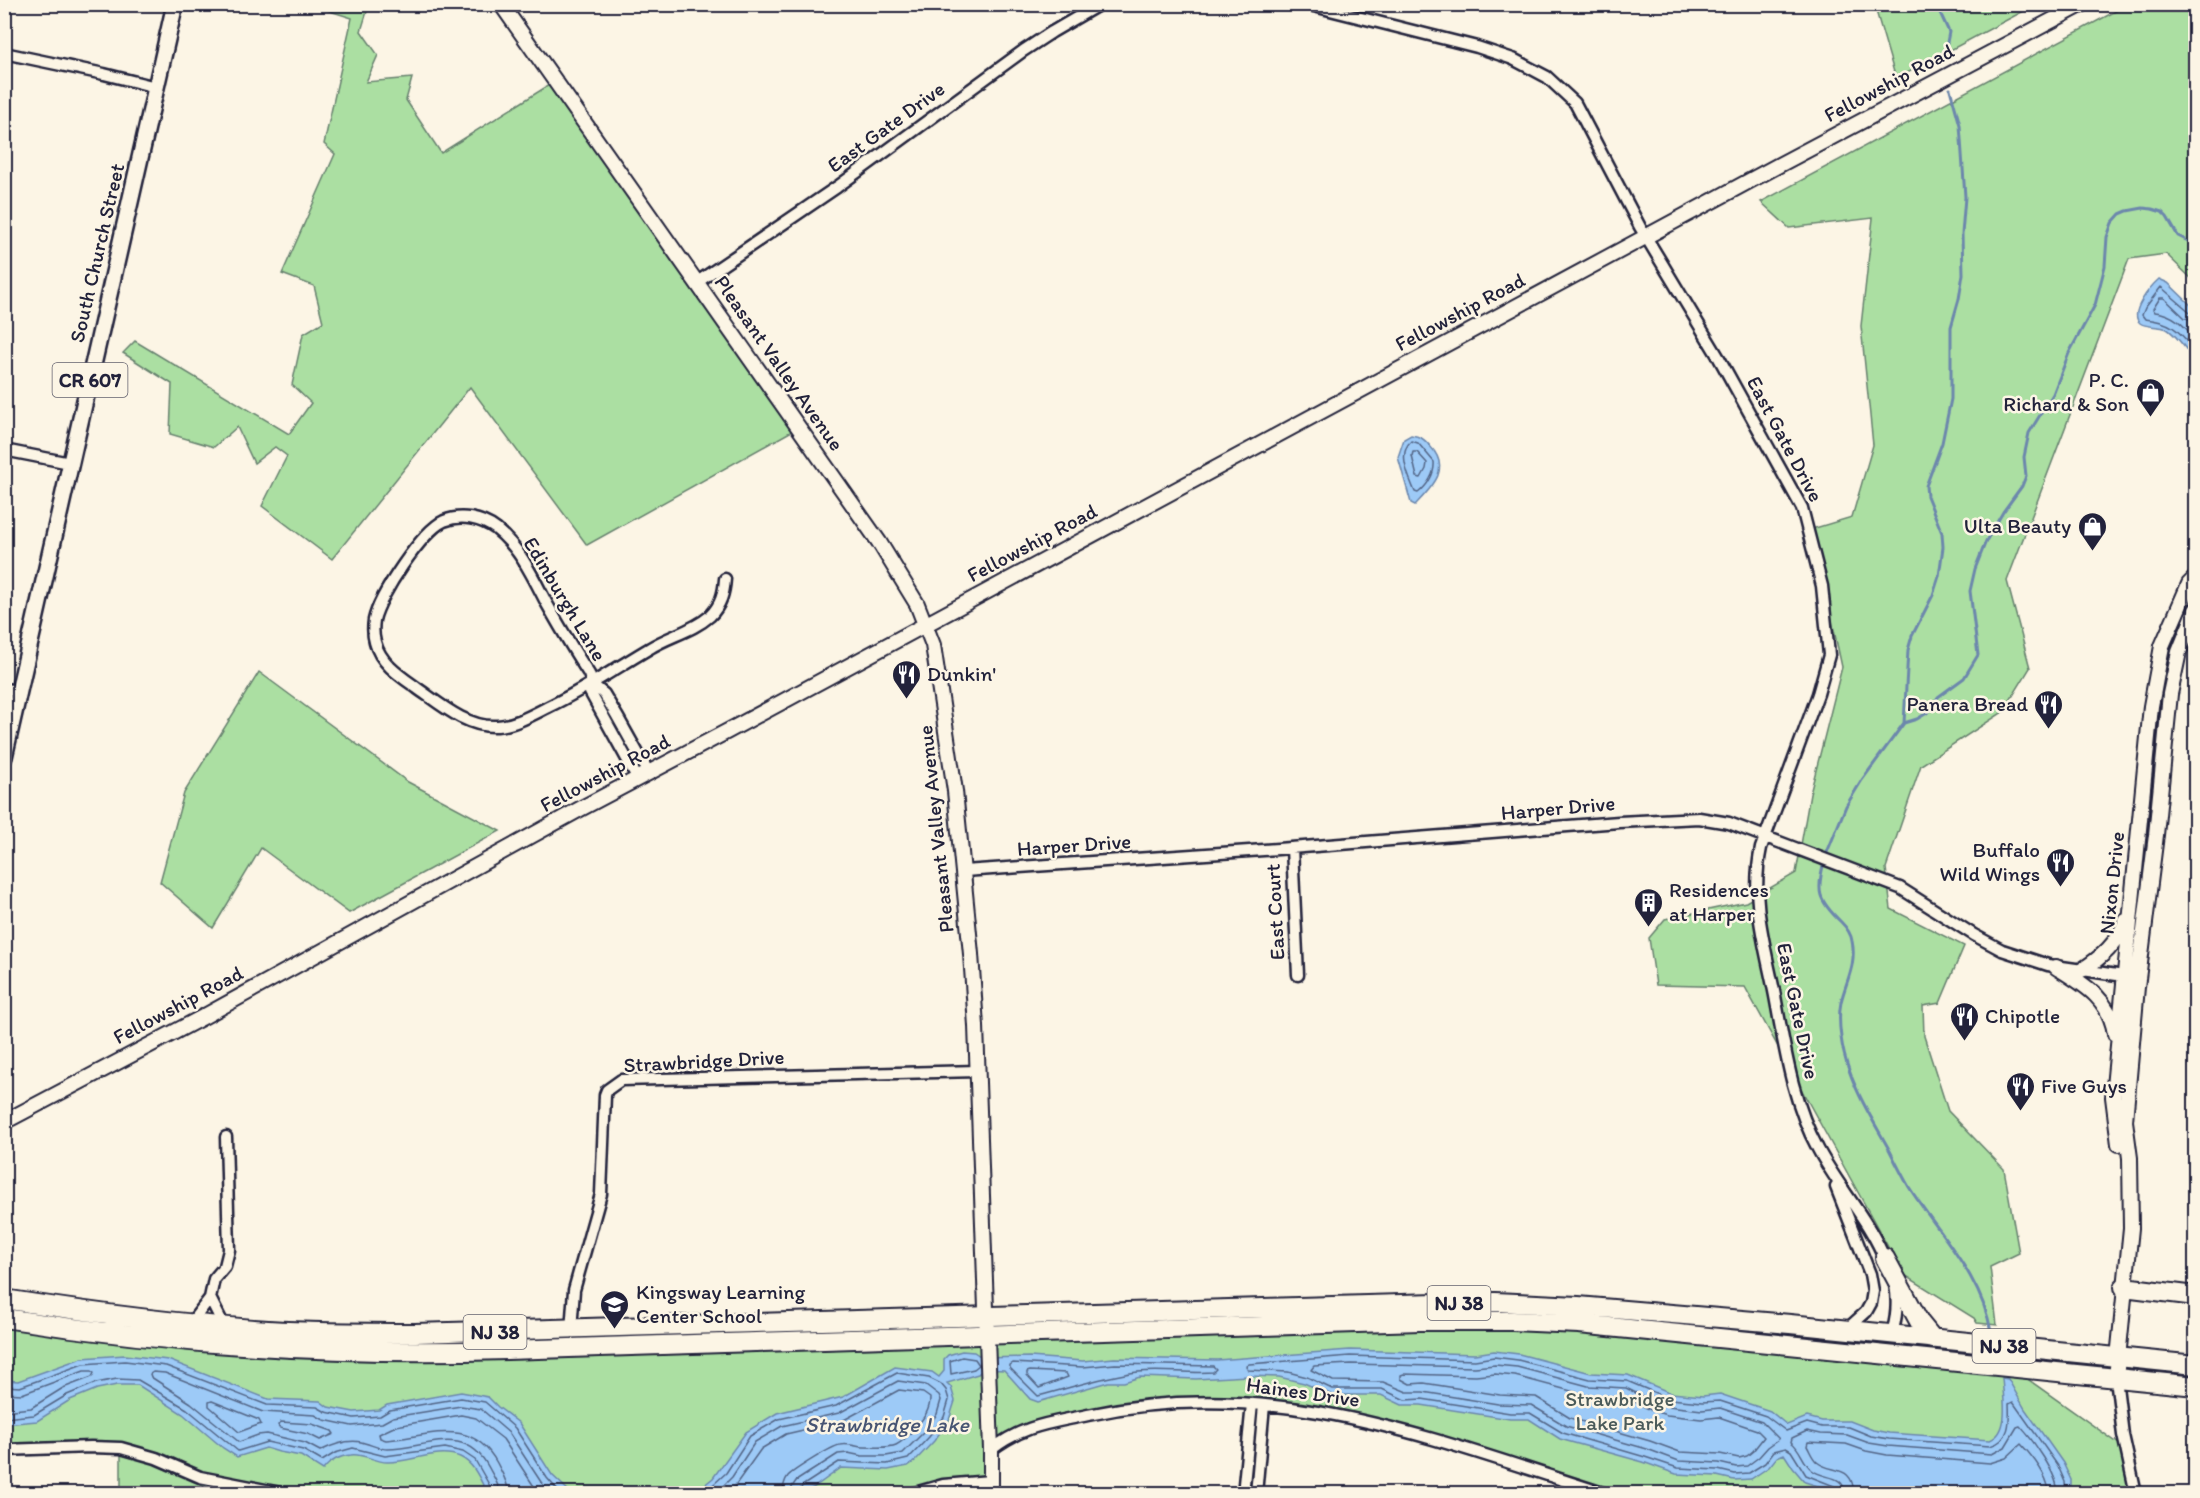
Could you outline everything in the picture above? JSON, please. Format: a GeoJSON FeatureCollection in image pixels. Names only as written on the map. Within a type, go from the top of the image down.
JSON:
{"type":"FeatureCollection","features":[{"type":"Feature","properties":{"kind":"highway"},"geometry":{"type":"LineString","coordinates":[[1885,1258],[1916,1315],[1933,1339]]}},
{"type":"Feature","properties":{"kind":"highway"},"geometry":{"type":"LineString","coordinates":[[2124,1287],[2196,1296]]}},
{"type":"Feature","properties":{"kind":"highway","name":"NJ 38"},"geometry":{"type":"LineString","coordinates":[[4,1299],[190,1324],[307,1332],[415,1333],[571,1330],[987,1335],[1495,1302],[1578,1306],[1846,1330],[2196,1365]]}},
{"type":"Feature","properties":{"kind":"highway","name":"NJ 38"},"geometry":{"type":"LineString","coordinates":[[4,1318],[167,1340],[259,1347],[389,1352],[1408,1322],[1513,1321],[1579,1324],[2196,1386]]}},
{"type":"Feature","properties":{"kind":"highway"},"geometry":{"type":"LineString","coordinates":[[1811,1347],[1873,1345],[1885,1341],[1891,1335]]}},
{"type":"Feature","properties":{"kind":"main road","name":"South Church Street"},"geometry":{"type":"LineString","coordinates":[[4,757],[12,690],[70,463],[175,4]]}},
{"type":"Feature","properties":{"kind":"street","name":"Pleasant Valley Avenue"},"geometry":{"type":"LineString","coordinates":[[501,4],[895,566],[917,604],[933,645],[946,723],[964,871],[972,963],[978,1071],[991,1450],[990,1487]]}},
{"type":"Feature","properties":{"kind":"street","name":"East Gate Drive"},"geometry":{"type":"LineString","coordinates":[[696,283],[837,187],[1023,51],[1100,4]]}},
{"type":"Feature","properties":{"kind":"street","name":"East Gate Drive"},"geometry":{"type":"LineString","coordinates":[[1306,4],[1477,47],[1513,59],[1546,77],[1575,103],[1646,237],[1724,367],[1802,508],[1822,586],[1829,655],[1818,694],[1765,836],[1757,865],[1756,901],[1783,1041],[1801,1113],[1830,1169],[1885,1258],[1896,1294],[1895,1318],[1891,1335]]}},
{"type":"Feature","properties":{"kind":"street","name":"Fellowship Road"},"geometry":{"type":"LineString","coordinates":[[4,1122],[203,1017],[580,809],[2083,4]]}},
{"type":"Feature","properties":{"kind":"street"},"geometry":{"type":"LineString","coordinates":[[4,53],[156,87]]}},
{"type":"Feature","properties":{"kind":"street"},"geometry":{"type":"LineString","coordinates":[[4,450],[70,463]]}},
{"type":"Feature","properties":{"kind":"street","name":"Edinburgh Lane"},"geometry":{"type":"LineString","coordinates":[[592,684],[508,725],[486,726],[474,723],[417,688],[386,664],[375,643],[374,619],[400,570],[432,529],[453,518],[476,519],[487,523],[497,530],[524,562],[589,674],[592,684],[590,692],[644,776]]}},
{"type":"Feature","properties":{"kind":"street","name":"Nixon Drive"},"geometry":{"type":"LineString","coordinates":[[2131,1201],[2119,1146],[2113,1097],[2151,706],[2162,646],[2189,584],[2196,577]]}},
{"type":"Feature","properties":{"kind":"street"},"geometry":{"type":"LineString","coordinates":[[592,684],[652,646],[689,630],[710,616],[722,599],[725,579]]}},
{"type":"Feature","properties":{"kind":"street","name":"Nixon Drive"},"geometry":{"type":"LineString","coordinates":[[2136,1494],[2123,1435],[2116,1378],[2116,1357],[2131,1228],[2126,1110],[2138,973],[2156,835],[2170,694],[2179,651],[2196,610]]}},
{"type":"Feature","properties":{"kind":"street","name":"Harper Drive"},"geometry":{"type":"LineString","coordinates":[[964,871],[1699,818],[1729,824],[1765,836],[1886,881],[1916,896],[1996,948],[2056,967],[2124,976],[2138,973]]}},
{"type":"Feature","properties":{"kind":"street","name":"East Court"},"geometry":{"type":"LineString","coordinates":[[1292,848],[1298,975]]}},
{"type":"Feature","properties":{"kind":"street"},"geometry":{"type":"LineString","coordinates":[[2082,970],[2105,955],[2121,933],[2131,908]]}},
{"type":"Feature","properties":{"kind":"street"},"geometry":{"type":"LineString","coordinates":[[2056,967],[2100,997],[2108,1010],[2114,1028],[2117,1051]]}},
{"type":"Feature","properties":{"kind":"street"},"geometry":{"type":"LineString","coordinates":[[2124,976],[2137,987]]}},
{"type":"Feature","properties":{"kind":"street","name":"Strawbridge Drive"},"geometry":{"type":"LineString","coordinates":[[571,1330],[574,1290],[601,1194],[605,1095],[607,1090],[621,1080],[978,1071]]}},
{"type":"Feature","properties":{"kind":"street"},"geometry":{"type":"LineString","coordinates":[[190,1324],[210,1299],[214,1279],[225,1266],[229,1250],[226,1137]]}},
{"type":"Feature","properties":{"kind":"street","name":"East Gate Drive"},"geometry":{"type":"LineString","coordinates":[[1830,1169],[1866,1265],[1873,1291],[1871,1303],[1866,1312],[1846,1330]]}},
{"type":"Feature","properties":{"kind":"street"},"geometry":{"type":"LineString","coordinates":[[210,1299],[224,1326]]}},
{"type":"Feature","properties":{"kind":"street","name":"Haines Drive"},"geometry":{"type":"LineString","coordinates":[[991,1450],[1008,1437],[1033,1426],[1131,1407],[1197,1401],[1252,1404],[1330,1414],[1400,1428],[1606,1494]]}},
{"type":"Feature","properties":{"kind":"street"},"geometry":{"type":"LineString","coordinates":[[1243,1494],[1252,1404]]}},
{"type":"Feature","properties":{"kind":"street"},"geometry":{"type":"LineString","coordinates":[[1256,1494],[1264,1405]]}},
{"type":"Feature","properties":{"kind":"street"},"geometry":{"type":"LineString","coordinates":[[4,1450],[121,1448],[156,1458],[200,1477],[285,1493]]}},
{"type":"Feature","properties":{"kind":"street"},"geometry":{"type":"LineString","coordinates":[[911,1494],[943,1485],[990,1487]]}},
{"type":"Feature","properties":{"kind":"green space"},"geometry":{"type":"Polygon","coordinates":[[[1874,4],[2035,4],[2035,5],[1896,79],[1874,4]]]}},
{"type":"Feature","properties":{"kind":"green space"},"geometry":{"type":"Polygon","coordinates":[[[311,5],[369,5],[361,31],[378,55],[366,82],[412,78],[406,100],[441,153],[557,80],[801,426],[587,545],[470,387],[332,559],[262,506],[287,456],[275,447],[254,463],[237,427],[214,447],[170,434],[172,384],[123,353],[135,341],[289,434],[311,403],[292,385],[303,334],[323,322],[314,286],[282,274],[335,154],[324,144],[352,18],[311,5]]]}},
{"type":"Feature","properties":{"kind":"green space"},"geometry":{"type":"Polygon","coordinates":[[[2127,5],[2195,5],[2195,282],[2166,254],[2129,259],[2007,581],[2030,668],[2003,712],[1921,765],[1886,868],[1891,909],[1964,946],[1940,1003],[1923,1006],[1924,1036],[1948,1111],[2004,1169],[2019,1253],[1990,1267],[1997,1325],[1977,1323],[1974,1318],[1903,1274],[1745,987],[1656,985],[1649,938],[1665,919],[1746,902],[1796,873],[1810,794],[1842,667],[1812,529],[1852,517],[1873,445],[1861,326],[1873,218],[1789,228],[1761,202],[2127,5]]]}},
{"type":"Feature","properties":{"kind":"green space"},"geometry":{"type":"Polygon","coordinates":[[[259,672],[408,782],[500,831],[349,913],[261,848],[213,928],[160,882],[184,793],[259,672]]]}},
{"type":"Feature","properties":{"kind":"green space","name":"Strawbridge Lake Park"},"geometry":{"type":"Polygon","coordinates":[[[4,1318],[259,1347],[1480,1321],[2012,1368],[2126,1449],[2135,1493],[1610,1493],[1330,1414],[1163,1403],[1016,1433],[991,1450],[992,1493],[121,1493],[121,1449],[5,1450],[4,1318]]]}},
{"type":"Feature","properties":{"kind":"water"},"geometry":{"type":"Polygon","coordinates":[[[2159,279],[2168,283],[2195,309],[2195,361],[2167,329],[2143,325],[2137,319],[2142,300],[2159,279]]]}},
{"type":"Feature","properties":{"kind":"water"},"geometry":{"type":"Polygon","coordinates":[[[1411,435],[1426,441],[1439,462],[1437,477],[1415,505],[1411,503],[1398,457],[1404,439],[1411,435]]]}},
{"type":"Feature","properties":{"kind":"water","name":"Strawbridge Lake"},"geometry":{"type":"Polygon","coordinates":[[[1350,1350],[1475,1354],[1494,1351],[1519,1354],[1591,1373],[1628,1375],[1671,1393],[1703,1396],[1720,1394],[1770,1411],[1787,1425],[1807,1417],[1822,1421],[1850,1421],[1873,1430],[1889,1433],[1990,1440],[1997,1436],[2001,1429],[2004,1413],[2002,1378],[2008,1379],[2025,1409],[2063,1463],[2071,1480],[2071,1494],[1840,1493],[1805,1482],[1784,1454],[1777,1457],[1769,1467],[1751,1479],[1734,1480],[1717,1476],[1676,1474],[1643,1462],[1560,1439],[1529,1419],[1510,1419],[1421,1405],[1402,1405],[1381,1395],[1332,1395],[1304,1383],[1279,1377],[1196,1379],[1140,1377],[1124,1382],[1108,1382],[1038,1402],[1030,1399],[1004,1370],[983,1369],[978,1374],[947,1383],[951,1387],[955,1401],[949,1420],[934,1441],[908,1466],[888,1470],[841,1468],[813,1488],[799,1493],[693,1494],[713,1478],[746,1432],[777,1413],[843,1397],[895,1367],[932,1372],[939,1377],[944,1371],[944,1359],[948,1355],[962,1351],[974,1352],[983,1358],[1030,1357],[1083,1361],[1114,1358],[1217,1360],[1350,1350]]]}},
{"type":"Feature","properties":{"kind":"water"},"geometry":{"type":"Polygon","coordinates":[[[125,1355],[168,1360],[268,1399],[320,1401],[328,1407],[354,1412],[379,1410],[387,1405],[461,1392],[488,1397],[519,1423],[552,1475],[571,1493],[487,1493],[470,1464],[451,1454],[433,1454],[396,1462],[378,1461],[360,1455],[343,1456],[323,1470],[301,1456],[266,1448],[237,1457],[183,1414],[138,1385],[117,1385],[97,1389],[70,1400],[37,1421],[5,1424],[5,1380],[18,1381],[82,1358],[125,1355]]]}},
{"type":"Feature","properties":{"kind":"waterway"},"geometry":{"type":"LineString","coordinates":[[1936,4],[1949,32],[1945,53]]}},
{"type":"Feature","properties":{"kind":"waterway"},"geometry":{"type":"LineString","coordinates":[[1826,855],[1846,806],[1904,723],[1908,650],[1912,636],[1933,595],[1939,576],[1943,547],[1942,533],[1927,496],[1926,486],[1942,443],[1951,399],[1951,327],[1963,274],[1962,234],[1965,197],[1960,125],[1950,89]]}},
{"type":"Feature","properties":{"kind":"waterway"},"geometry":{"type":"LineString","coordinates":[[1904,723],[1927,713],[1938,697],[1964,678],[1978,655],[1970,591],[1975,569],[1986,541],[2022,486],[2026,476],[2024,457],[2029,433],[2053,394],[2069,353],[2095,305],[2105,266],[2107,237],[2112,223],[2120,214],[2127,211],[2152,209],[2162,212],[2167,217],[2178,236],[2196,245]]}},
{"type":"Feature","properties":{"kind":"waterway"},"geometry":{"type":"LineString","coordinates":[[1824,862],[1820,881],[1821,895],[1828,908],[1848,930],[1853,949],[1852,965],[1841,1002],[1840,1018],[1842,1045],[1849,1070],[1862,1101],[1909,1187],[1969,1274],[1986,1312],[1991,1332]]}},
{"type":"Feature","properties":{"kind":"place","name":"P. C. Richard & Son"},"geometry":{"type":"Point","coordinates":[2150,418]}},
{"type":"Feature","properties":{"kind":"place","name":"Ulta Beauty"},"geometry":{"type":"Point","coordinates":[2092,552]}},
{"type":"Feature","properties":{"kind":"place","name":"Dunkin'"},"geometry":{"type":"Point","coordinates":[906,700]}},
{"type":"Feature","properties":{"kind":"place","name":"Panera Bread"},"geometry":{"type":"Point","coordinates":[2049,730]}},
{"type":"Feature","properties":{"kind":"place","name":"Buffalo Wild Wings"},"geometry":{"type":"Point","coordinates":[2061,888]}},
{"type":"Feature","properties":{"kind":"place","name":"Residences at Harper"},"geometry":{"type":"Point","coordinates":[1648,928]}},
{"type":"Feature","properties":{"kind":"place","name":"Chipotle"},"geometry":{"type":"Point","coordinates":[1964,1042]}},
{"type":"Feature","properties":{"kind":"place","name":"Five Guys"},"geometry":{"type":"Point","coordinates":[2020,1112]}},
{"type":"Feature","properties":{"kind":"place","name":"Kingsway Learning Center School"},"geometry":{"type":"Point","coordinates":[615,1330]}}]}
